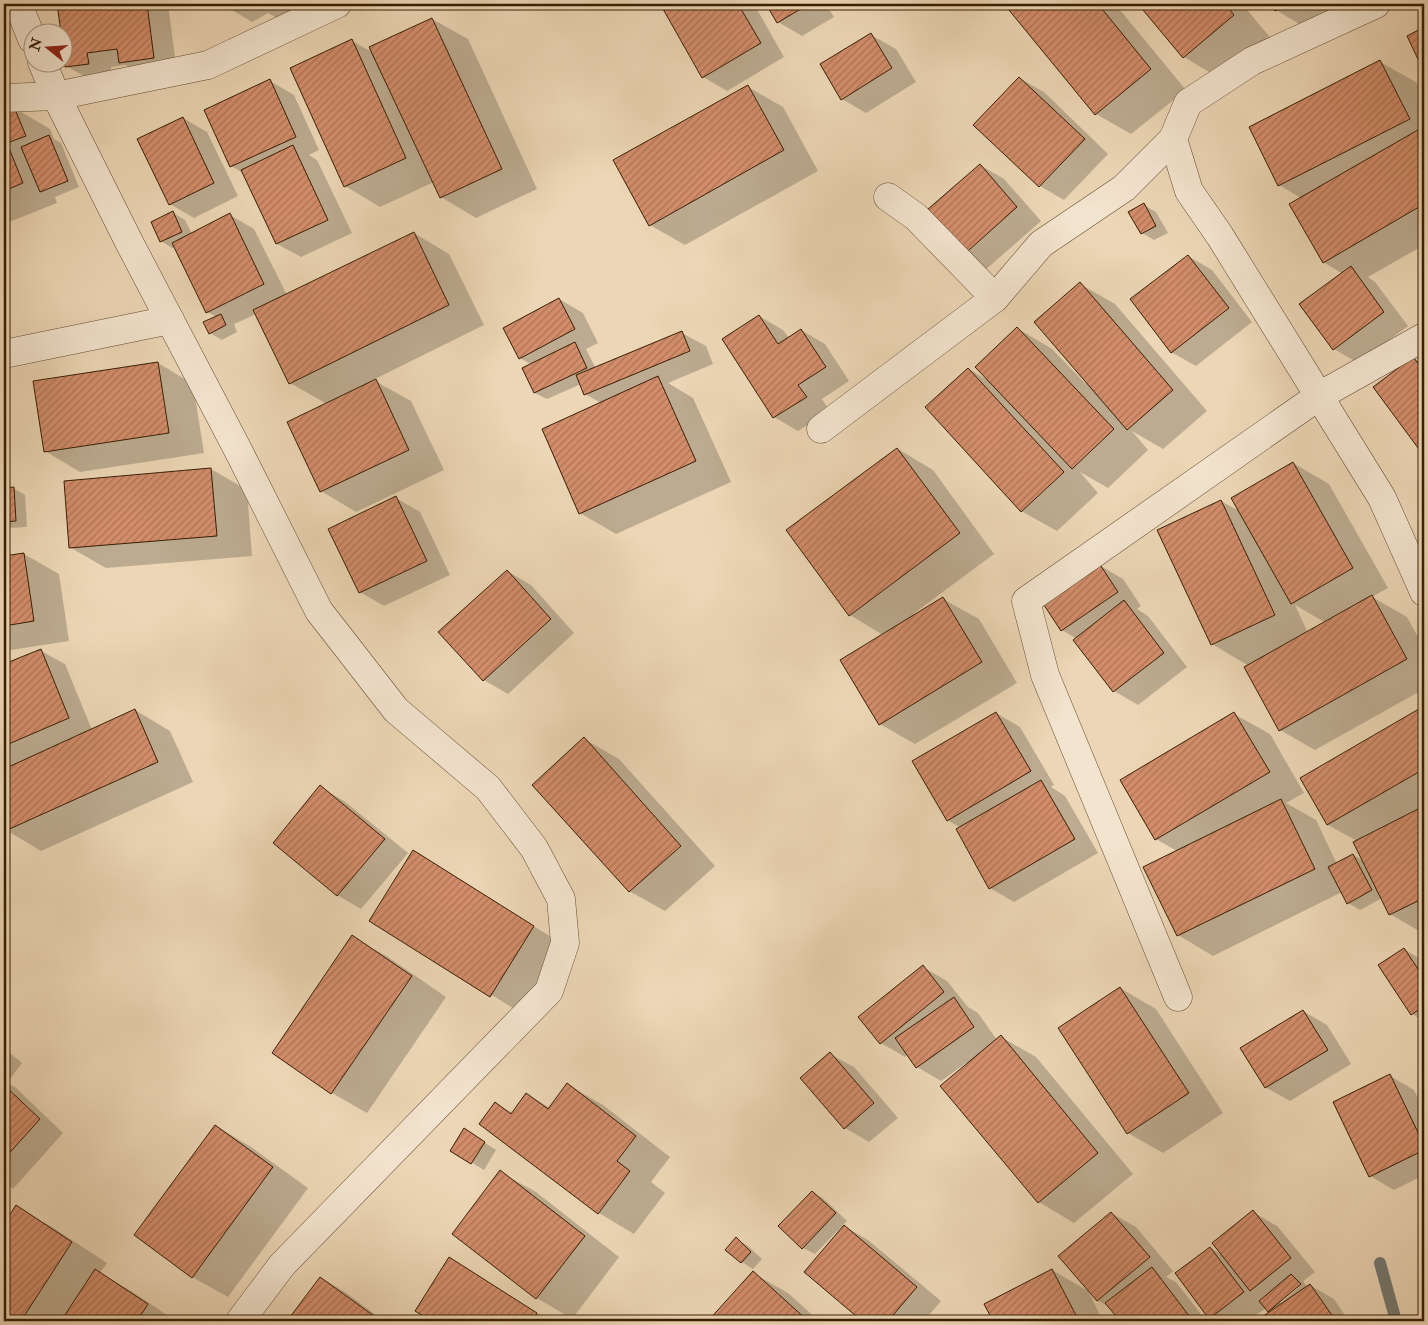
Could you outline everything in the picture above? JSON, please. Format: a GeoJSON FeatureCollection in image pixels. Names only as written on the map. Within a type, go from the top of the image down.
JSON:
{"type":"FeatureCollection","features":[{"type":"Feature","properties":{"kind":"street"},"geometry":{"type":"LineString","coordinates":[[18,4],[25,22]]}},
{"type":"Feature","properties":{"kind":"street"},"geometry":{"type":"LineString","coordinates":[[4,98],[56,96],[208,65],[337,4]]}},
{"type":"Feature","properties":{"kind":"street"},"geometry":{"type":"LineString","coordinates":[[821,429],[995,298],[1041,244],[1124,188],[1173,139],[1188,102],[1252,61],[1376,4]]}},
{"type":"Feature","properties":{"kind":"street"},"geometry":{"type":"LineString","coordinates":[[46,72],[56,96],[129,242],[234,441],[319,611],[396,710],[488,788],[534,848],[561,900],[564,943],[549,991],[282,1265],[240,1321]]}},
{"type":"Feature","properties":{"kind":"street"},"geometry":{"type":"LineString","coordinates":[[1173,139],[1189,191],[1220,236],[1382,498],[1424,592]]}},
{"type":"Feature","properties":{"kind":"street"},"geometry":{"type":"LineString","coordinates":[[888,197],[916,217],[995,298]]}},
{"type":"Feature","properties":{"kind":"street"},"geometry":{"type":"LineString","coordinates":[[4,354],[170,320]]}},
{"type":"Feature","properties":{"kind":"street"},"geometry":{"type":"LineString","coordinates":[[1178,997],[1045,674],[1026,601],[1319,396],[1424,337]]}},
{"type":"Feature","properties":{"kind":"building"},"geometry":{"type":"Polygon","coordinates":[[[57,4],[147,4],[154,58],[119,63],[117,49],[87,53],[89,64],[72,66],[72,22],[60,22],[57,4]]]}},
{"type":"Feature","properties":{"kind":"building"},"geometry":{"type":"Polygon","coordinates":[[[258,4],[275,4],[261,10],[258,4]]]}},
{"type":"Feature","properties":{"kind":"building"},"geometry":{"type":"Polygon","coordinates":[[[672,4],[738,4],[761,43],[702,78],[663,9],[672,4]]]}},
{"type":"Feature","properties":{"kind":"building"},"geometry":{"type":"Polygon","coordinates":[[[766,4],[809,4],[777,23],[766,4]]]}},
{"type":"Feature","properties":{"kind":"building"},"geometry":{"type":"Polygon","coordinates":[[[1004,4],[1098,4],[1151,69],[1095,115],[1004,4]]]}},
{"type":"Feature","properties":{"kind":"building"},"geometry":{"type":"Polygon","coordinates":[[[1138,4],[1225,4],[1234,15],[1183,58],[1138,4]]]}},
{"type":"Feature","properties":{"kind":"building"},"geometry":{"type":"Polygon","coordinates":[[[1271,4],[1288,4],[1275,11],[1271,4]]]}},
{"type":"Feature","properties":{"kind":"building"},"geometry":{"type":"Polygon","coordinates":[[[432,18],[502,169],[440,198],[369,47],[432,18]]]}},
{"type":"Feature","properties":{"kind":"building"},"geometry":{"type":"Polygon","coordinates":[[[1424,27],[1424,72],[1407,36],[1424,27]]]}},
{"type":"Feature","properties":{"kind":"building"},"geometry":{"type":"Polygon","coordinates":[[[871,33],[892,68],[841,100],[820,64],[871,33]]]}},
{"type":"Feature","properties":{"kind":"building"},"geometry":{"type":"Polygon","coordinates":[[[352,39],[406,158],[344,187],[290,68],[352,39]]]}},
{"type":"Feature","properties":{"kind":"building"},"geometry":{"type":"Polygon","coordinates":[[[1380,60],[1410,119],[1278,186],[1249,127],[1380,60]]]}},
{"type":"Feature","properties":{"kind":"building"},"geometry":{"type":"Polygon","coordinates":[[[1019,77],[1085,139],[1039,187],[973,125],[1019,77]]]}},
{"type":"Feature","properties":{"kind":"building"},"geometry":{"type":"Polygon","coordinates":[[[270,79],[296,137],[230,167],[204,110],[270,79]]]}},
{"type":"Feature","properties":{"kind":"building"},"geometry":{"type":"Polygon","coordinates":[[[748,85],[784,150],[649,226],[613,160],[748,85]]]}},
{"type":"Feature","properties":{"kind":"building"},"geometry":{"type":"Polygon","coordinates":[[[14,107],[26,136],[7,143],[23,183],[4,191],[4,111],[14,107]]]}},
{"type":"Feature","properties":{"kind":"building"},"geometry":{"type":"Polygon","coordinates":[[[183,117],[214,183],[169,205],[137,139],[183,117]]]}},
{"type":"Feature","properties":{"kind":"building"},"geometry":{"type":"Polygon","coordinates":[[[1423,127],[1424,204],[1323,263],[1289,204],[1423,127]]]}},
{"type":"Feature","properties":{"kind":"building"},"geometry":{"type":"Polygon","coordinates":[[[49,135],[68,181],[40,192],[21,147],[49,135]]]}},
{"type":"Feature","properties":{"kind":"building"},"geometry":{"type":"Polygon","coordinates":[[[293,145],[328,220],[276,244],[241,170],[293,145]]]}},
{"type":"Feature","properties":{"kind":"building"},"geometry":{"type":"Polygon","coordinates":[[[980,164],[1017,207],[959,259],[920,216],[980,164]]]}},
{"type":"Feature","properties":{"kind":"building"},"geometry":{"type":"Polygon","coordinates":[[[1144,203],[1156,226],[1141,234],[1128,212],[1144,203]]]}},
{"type":"Feature","properties":{"kind":"building"},"geometry":{"type":"Polygon","coordinates":[[[173,211],[182,232],[160,242],[151,222],[173,211]]]}},
{"type":"Feature","properties":{"kind":"building"},"geometry":{"type":"Polygon","coordinates":[[[230,213],[264,284],[206,313],[172,243],[230,213]]]}},
{"type":"Feature","properties":{"kind":"building"},"geometry":{"type":"Polygon","coordinates":[[[414,232],[449,305],[289,384],[253,310],[414,232]]]}},
{"type":"Feature","properties":{"kind":"building"},"geometry":{"type":"Polygon","coordinates":[[[1188,255],[1229,308],[1171,353],[1130,299],[1188,255]]]}},
{"type":"Feature","properties":{"kind":"building"},"geometry":{"type":"Polygon","coordinates":[[[1351,266],[1384,312],[1333,350],[1299,304],[1351,266]]]}},
{"type":"Feature","properties":{"kind":"building"},"geometry":{"type":"Polygon","coordinates":[[[1080,282],[1173,390],[1127,430],[1034,322],[1080,282]]]}},
{"type":"Feature","properties":{"kind":"building"},"geometry":{"type":"Polygon","coordinates":[[[559,298],[575,329],[519,359],[503,328],[559,298]]]}},
{"type":"Feature","properties":{"kind":"building"},"geometry":{"type":"Polygon","coordinates":[[[221,314],[226,325],[209,334],[203,322],[221,314]]]}},
{"type":"Feature","properties":{"kind":"building"},"geometry":{"type":"Polygon","coordinates":[[[759,315],[778,344],[801,329],[826,367],[798,385],[807,397],[773,418],[722,339],[759,315]]]}},
{"type":"Feature","properties":{"kind":"building"},"geometry":{"type":"Polygon","coordinates":[[[1017,327],[1114,429],[1072,469],[975,367],[1017,327]]]}},
{"type":"Feature","properties":{"kind":"building"},"geometry":{"type":"Polygon","coordinates":[[[682,331],[690,351],[584,395],[576,375],[682,331]]]}},
{"type":"Feature","properties":{"kind":"building"},"geometry":{"type":"Polygon","coordinates":[[[575,342],[587,368],[534,393],[522,368],[575,342]]]}},
{"type":"Feature","properties":{"kind":"building"},"geometry":{"type":"Polygon","coordinates":[[[1413,357],[1424,371],[1424,456],[1373,387],[1413,357]]]}},
{"type":"Feature","properties":{"kind":"building"},"geometry":{"type":"Polygon","coordinates":[[[158,362],[169,433],[44,452],[33,381],[158,362]]]}},
{"type":"Feature","properties":{"kind":"building"},"geometry":{"type":"Polygon","coordinates":[[[968,368],[1064,472],[1021,512],[925,407],[968,368]]]}},
{"type":"Feature","properties":{"kind":"building"},"geometry":{"type":"Polygon","coordinates":[[[658,376],[696,461],[579,514],[542,429],[658,376]]]}},
{"type":"Feature","properties":{"kind":"building"},"geometry":{"type":"Polygon","coordinates":[[[376,379],[409,450],[320,492],[287,422],[376,379]]]}},
{"type":"Feature","properties":{"kind":"building"},"geometry":{"type":"Polygon","coordinates":[[[897,448],[960,533],[849,616],[786,530],[897,448]]]}},
{"type":"Feature","properties":{"kind":"building"},"geometry":{"type":"Polygon","coordinates":[[[1293,462],[1353,568],[1291,604],[1231,498],[1293,462]]]}},
{"type":"Feature","properties":{"kind":"building"},"geometry":{"type":"Polygon","coordinates":[[[211,468],[217,536],[69,548],[64,481],[211,468]]]}},
{"type":"Feature","properties":{"kind":"building"},"geometry":{"type":"Polygon","coordinates":[[[14,487],[16,521],[4,522],[4,488],[14,487]]]}},
{"type":"Feature","properties":{"kind":"building"},"geometry":{"type":"Polygon","coordinates":[[[396,496],[427,561],[359,593],[328,529],[396,496]]]}},
{"type":"Feature","properties":{"kind":"building"},"geometry":{"type":"Polygon","coordinates":[[[1221,500],[1275,615],[1211,645],[1157,530],[1221,500]]]}},
{"type":"Feature","properties":{"kind":"building"},"geometry":{"type":"Polygon","coordinates":[[[24,553],[34,621],[4,626],[4,556],[24,553]]]}},
{"type":"Feature","properties":{"kind":"building"},"geometry":{"type":"Polygon","coordinates":[[[1099,563],[1118,592],[1061,631],[1042,602],[1099,563]]]}},
{"type":"Feature","properties":{"kind":"building"},"geometry":{"type":"Polygon","coordinates":[[[507,570],[551,619],[483,681],[438,632],[507,570]]]}},
{"type":"Feature","properties":{"kind":"building"},"geometry":{"type":"Polygon","coordinates":[[[1372,595],[1407,659],[1279,731],[1244,667],[1372,595]]]}},
{"type":"Feature","properties":{"kind":"building"},"geometry":{"type":"Polygon","coordinates":[[[943,597],[982,662],[879,725],[840,660],[943,597]]]}},
{"type":"Feature","properties":{"kind":"building"},"geometry":{"type":"Polygon","coordinates":[[[1124,600],[1164,653],[1113,692],[1073,640],[1124,600]]]}},
{"type":"Feature","properties":{"kind":"building"},"geometry":{"type":"Polygon","coordinates":[[[41,649],[69,718],[4,746],[4,664],[41,649]]]}},
{"type":"Feature","properties":{"kind":"building"},"geometry":{"type":"Polygon","coordinates":[[[1424,706],[1424,769],[1327,825],[1300,778],[1424,706]]]}},
{"type":"Feature","properties":{"kind":"building"},"geometry":{"type":"Polygon","coordinates":[[[135,709],[158,762],[5,831],[4,769],[135,709]]]}},
{"type":"Feature","properties":{"kind":"building"},"geometry":{"type":"Polygon","coordinates":[[[996,712],[1031,771],[947,821],[912,761],[996,712]]]}},
{"type":"Feature","properties":{"kind":"building"},"geometry":{"type":"Polygon","coordinates":[[[1234,712],[1270,772],[1155,840],[1120,780],[1234,712]]]}},
{"type":"Feature","properties":{"kind":"building"},"geometry":{"type":"Polygon","coordinates":[[[584,737],[681,846],[629,892],[532,785],[584,737]]]}},
{"type":"Feature","properties":{"kind":"building"},"geometry":{"type":"Polygon","coordinates":[[[1041,780],[1075,839],[989,889],[956,829],[1041,780]]]}},
{"type":"Feature","properties":{"kind":"building"},"geometry":{"type":"Polygon","coordinates":[[[320,785],[385,839],[337,896],[273,843],[320,785]]]}},
{"type":"Feature","properties":{"kind":"building"},"geometry":{"type":"Polygon","coordinates":[[[1281,799],[1315,869],[1177,936],[1143,867],[1281,799]]]}},
{"type":"Feature","properties":{"kind":"building"},"geometry":{"type":"Polygon","coordinates":[[[1424,806],[1424,898],[1389,915],[1353,842],[1424,806]]]}},
{"type":"Feature","properties":{"kind":"building"},"geometry":{"type":"Polygon","coordinates":[[[413,850],[534,926],[490,997],[369,921],[413,850]]]}},
{"type":"Feature","properties":{"kind":"building"},"geometry":{"type":"Polygon","coordinates":[[[1353,854],[1372,890],[1347,904],[1328,867],[1353,854]]]}},
{"type":"Feature","properties":{"kind":"building"},"geometry":{"type":"Polygon","coordinates":[[[352,935],[412,976],[331,1094],[272,1053],[352,935]]]}},
{"type":"Feature","properties":{"kind":"building"},"geometry":{"type":"Polygon","coordinates":[[[1404,948],[1424,978],[1424,1006],[1411,1015],[1378,965],[1404,948]]]}},
{"type":"Feature","properties":{"kind":"building"},"geometry":{"type":"Polygon","coordinates":[[[923,965],[944,992],[880,1044],[858,1017],[923,965]]]}},
{"type":"Feature","properties":{"kind":"building"},"geometry":{"type":"Polygon","coordinates":[[[1120,987],[1189,1093],[1127,1134],[1058,1028],[1120,987]]]}},
{"type":"Feature","properties":{"kind":"building"},"geometry":{"type":"Polygon","coordinates":[[[954,997],[974,1027],[916,1068],[895,1038],[954,997]]]}},
{"type":"Feature","properties":{"kind":"building"},"geometry":{"type":"Polygon","coordinates":[[[1303,1010],[1328,1050],[1265,1088],[1240,1048],[1303,1010]]]}},
{"type":"Feature","properties":{"kind":"building"},"geometry":{"type":"Polygon","coordinates":[[[1001,1035],[1098,1153],[1038,1203],[940,1086],[1001,1035]]]}},
{"type":"Feature","properties":{"kind":"building"},"geometry":{"type":"Polygon","coordinates":[[[830,1052],[874,1103],[844,1129],[800,1078],[830,1052]]]}},
{"type":"Feature","properties":{"kind":"building"},"geometry":{"type":"Polygon","coordinates":[[[1390,1074],[1424,1145],[1424,1150],[1369,1177],[1333,1102],[1390,1074]]]}},
{"type":"Feature","properties":{"kind":"building"},"geometry":{"type":"Polygon","coordinates":[[[567,1083],[636,1136],[617,1161],[630,1171],[598,1214],[479,1124],[495,1102],[511,1114],[526,1093],[548,1109],[567,1083]]]}},
{"type":"Feature","properties":{"kind":"building"},"geometry":{"type":"Polygon","coordinates":[[[4,1085],[40,1119],[4,1159],[4,1085]]]}},
{"type":"Feature","properties":{"kind":"building"},"geometry":{"type":"Polygon","coordinates":[[[215,1125],[273,1167],[192,1278],[134,1235],[215,1125]]]}},
{"type":"Feature","properties":{"kind":"building"},"geometry":{"type":"Polygon","coordinates":[[[464,1128],[485,1142],[471,1164],[450,1151],[464,1128]]]}},
{"type":"Feature","properties":{"kind":"building"},"geometry":{"type":"Polygon","coordinates":[[[500,1170],[585,1236],[536,1299],[452,1234],[500,1170]]]}},
{"type":"Feature","properties":{"kind":"building"},"geometry":{"type":"Polygon","coordinates":[[[812,1191],[836,1213],[802,1249],[778,1226],[812,1191]]]}},
{"type":"Feature","properties":{"kind":"building"},"geometry":{"type":"Polygon","coordinates":[[[16,1205],[72,1242],[21,1321],[4,1321],[4,1224],[16,1205]]]}},
{"type":"Feature","properties":{"kind":"building"},"geometry":{"type":"Polygon","coordinates":[[[1253,1210],[1291,1258],[1250,1291],[1212,1243],[1253,1210]]]}},
{"type":"Feature","properties":{"kind":"building"},"geometry":{"type":"Polygon","coordinates":[[[1111,1212],[1150,1257],[1097,1301],[1058,1256],[1111,1212]]]}},
{"type":"Feature","properties":{"kind":"building"},"geometry":{"type":"Polygon","coordinates":[[[844,1225],[917,1287],[888,1321],[862,1321],[804,1272],[844,1225]]]}},
{"type":"Feature","properties":{"kind":"building"},"geometry":{"type":"Polygon","coordinates":[[[736,1237],[751,1252],[741,1263],[725,1250],[736,1237]]]}},
{"type":"Feature","properties":{"kind":"building"},"geometry":{"type":"Polygon","coordinates":[[[1210,1247],[1244,1292],[1209,1319],[1175,1273],[1210,1247]]]}},
{"type":"Feature","properties":{"kind":"building"},"geometry":{"type":"Polygon","coordinates":[[[449,1257],[537,1313],[532,1321],[431,1321],[415,1311],[449,1257]]]}},
{"type":"Feature","properties":{"kind":"building"},"geometry":{"type":"Polygon","coordinates":[[[1152,1267],[1193,1321],[1120,1321],[1105,1303],[1152,1267]]]}},
{"type":"Feature","properties":{"kind":"building"},"geometry":{"type":"Polygon","coordinates":[[[95,1269],[148,1304],[137,1321],[61,1321],[95,1269]]]}},
{"type":"Feature","properties":{"kind":"building"},"geometry":{"type":"Polygon","coordinates":[[[1052,1269],[1079,1321],[993,1321],[984,1304],[1052,1269]]]}},
{"type":"Feature","properties":{"kind":"building"},"geometry":{"type":"Polygon","coordinates":[[[753,1271],[808,1321],[708,1321],[753,1271]]]}},
{"type":"Feature","properties":{"kind":"building"},"geometry":{"type":"Polygon","coordinates":[[[1291,1274],[1301,1284],[1268,1312],[1259,1301],[1291,1274]]]}},
{"type":"Feature","properties":{"kind":"building"},"geometry":{"type":"Polygon","coordinates":[[[320,1277],[381,1321],[287,1321],[320,1277]]]}},
{"type":"Feature","properties":{"kind":"building"},"geometry":{"type":"Polygon","coordinates":[[[1310,1284],[1336,1321],[1256,1321],[1310,1284]]]}},
{"type":"Feature","properties":{"kind":"waterway"},"geometry":{"type":"LineString","coordinates":[[1380,1263],[1396,1321]]}}]}
